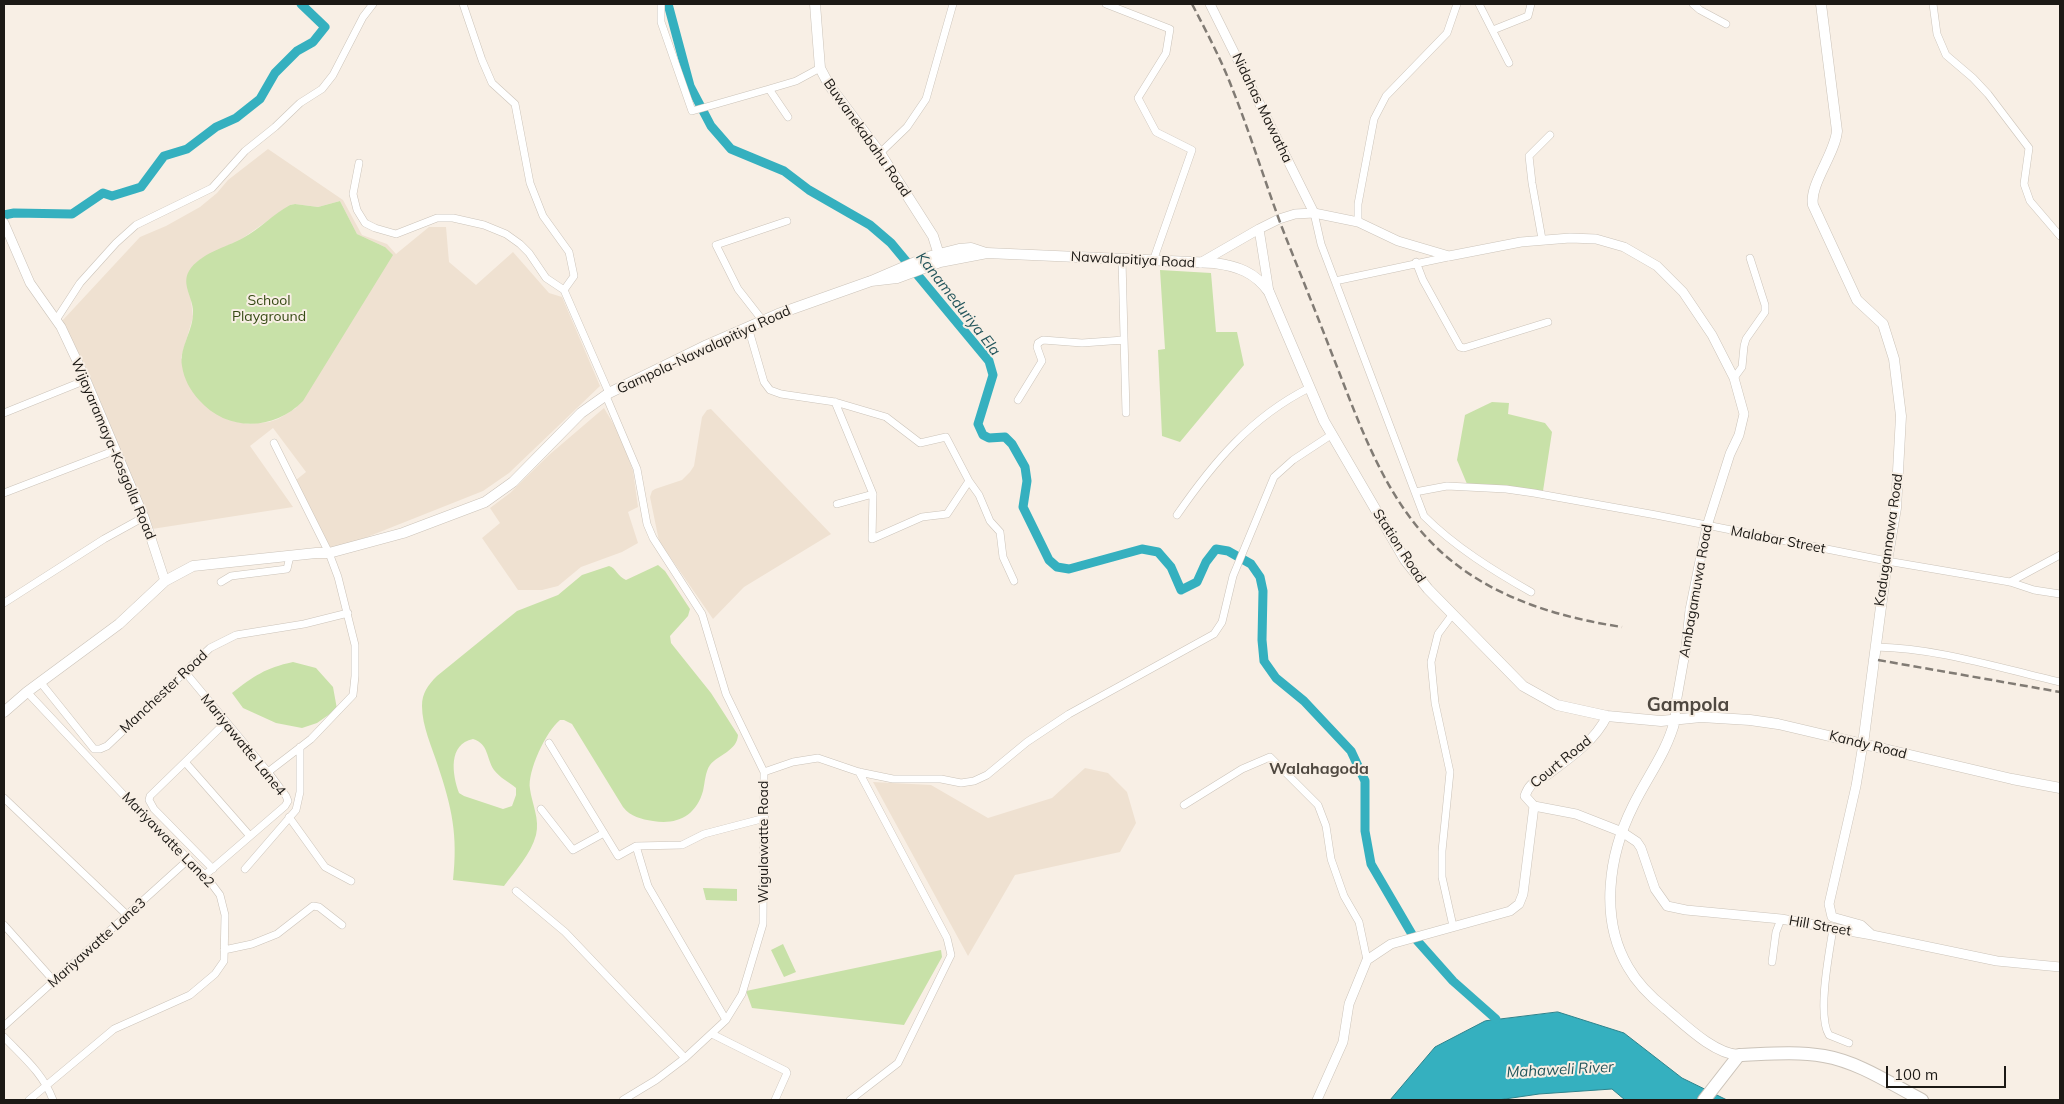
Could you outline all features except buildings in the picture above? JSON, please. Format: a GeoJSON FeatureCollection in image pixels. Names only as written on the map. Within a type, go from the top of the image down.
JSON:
{"type":"FeatureCollection","features":[{"type":"Feature","properties":{"kind":"highway"},"geometry":{"type":"LineString","coordinates":[[1704,1100],[1739,1055],[1793,1053],[1824,1056],[1855,1065],[1922,1100]]}},
{"type":"Feature","properties":{"kind":"main road","name":"Buwanekabahu Road"},"geometry":{"type":"LineString","coordinates":[[815,4],[820,68],[829,85],[880,153],[933,236],[942,242],[944,257]]}},
{"type":"Feature","properties":{"kind":"main road","name":"Kadugannawa Road"},"geometry":{"type":"LineString","coordinates":[[1821,4],[1837,132],[1835,142],[1812,199],[1813,205],[1854,294],[1861,304],[1883,324],[1894,359],[1901,416],[1896,508],[1874,647],[1863,744]]}},
{"type":"Feature","properties":{"kind":"main road","name":"Nawalapitiya Road"},"geometry":{"type":"LineString","coordinates":[[870,281],[972,248],[988,253],[1214,263],[1240,268],[1259,280],[1269,292]]}},
{"type":"Feature","properties":{"kind":"main road","name":"Gampola-Nawalapitiya Road"},"geometry":{"type":"LineString","coordinates":[[4,712],[27,692],[119,624],[165,581],[193,566],[329,553],[403,533],[485,502],[513,482],[581,413],[608,395],[707,345],[763,320],[870,281]]}},
{"type":"Feature","properties":{"kind":"main road","name":"Station Road"},"geometry":{"type":"LineString","coordinates":[[1269,292],[1331,435],[1413,571],[1452,615],[1508,672],[1532,692],[1568,708],[1607,716],[1661,721],[1675,720]]}},
{"type":"Feature","properties":{"kind":"main road","name":"Kandy Road"},"geometry":{"type":"LineString","coordinates":[[1675,720],[1700,717],[1750,720],[1815,732],[2012,779],[2060,788]]}},
{"type":"Feature","properties":{"kind":"main road"},"geometry":{"type":"LineString","coordinates":[[1675,720],[1669,741],[1633,805],[1622,832],[1612,868],[1610,908],[1616,937],[1624,960],[1646,991],[1678,1019],[1721,1050],[1739,1055]]}},
{"type":"Feature","properties":{"kind":"street"},"geometry":{"type":"LineString","coordinates":[[56,320],[80,283],[116,243],[136,225],[212,188],[245,151],[275,128],[300,103],[322,89],[334,75],[363,17],[373,4]]}},
{"type":"Feature","properties":{"kind":"street"},"geometry":{"type":"LineString","coordinates":[[359,163],[353,194],[365,223],[396,234],[437,218],[453,218],[484,225],[506,234],[520,244],[529,253],[546,278],[564,290],[574,276],[569,252],[544,216],[530,183],[515,104],[492,83],[463,4]]}},
{"type":"Feature","properties":{"kind":"street"},"geometry":{"type":"LineString","coordinates":[[661,4],[661,22],[692,111],[796,81],[820,68]]}},
{"type":"Feature","properties":{"kind":"street"},"geometry":{"type":"LineString","coordinates":[[880,153],[907,127],[926,99],[954,4]]}},
{"type":"Feature","properties":{"kind":"street"},"geometry":{"type":"LineString","coordinates":[[1106,4],[1170,29],[1166,54],[1138,98],[1156,132],[1192,150],[1153,261]]}},
{"type":"Feature","properties":{"kind":"street","name":"Nidahas Mawatha"},"geometry":{"type":"LineString","coordinates":[[1210,4],[1314,213]]}},
{"type":"Feature","properties":{"kind":"street"},"geometry":{"type":"LineString","coordinates":[[1200,263],[1259,229],[1295,214],[1314,213],[1358,222],[1358,204],[1374,119],[1386,96],[1447,33],[1457,4]]}},
{"type":"Feature","properties":{"kind":"street"},"geometry":{"type":"LineString","coordinates":[[1479,4],[1509,63]]}},
{"type":"Feature","properties":{"kind":"street"},"geometry":{"type":"LineString","coordinates":[[1493,30],[1528,16],[1532,4]]}},
{"type":"Feature","properties":{"kind":"street"},"geometry":{"type":"LineString","coordinates":[[1693,4],[1700,10],[1726,24]]}},
{"type":"Feature","properties":{"kind":"street"},"geometry":{"type":"LineString","coordinates":[[1933,4],[1937,34],[1946,55],[1973,78],[1988,94],[2028,148],[2024,184],[2030,201],[2060,236]]}},
{"type":"Feature","properties":{"kind":"street"},"geometry":{"type":"LineString","coordinates":[[769,89],[788,117]]}},
{"type":"Feature","properties":{"kind":"street"},"geometry":{"type":"LineString","coordinates":[[1542,239],[1529,156],[1550,135]]}},
{"type":"Feature","properties":{"kind":"street"},"geometry":{"type":"LineString","coordinates":[[1314,213],[1321,244],[1424,516],[1435,528],[1498,574],[1531,592]]}},
{"type":"Feature","properties":{"kind":"street"},"geometry":{"type":"LineString","coordinates":[[763,320],[738,289],[716,245],[788,221]]}},
{"type":"Feature","properties":{"kind":"street","name":"Ambagamuwa Road"},"geometry":{"type":"LineString","coordinates":[[1358,222],[1398,241],[1449,256],[1542,239],[1596,240],[1624,247],[1657,266],[1683,292],[1712,335],[1734,378],[1744,414],[1739,434],[1730,454],[1707,526],[1690,610],[1675,720]]}},
{"type":"Feature","properties":{"kind":"street","name":"Wijayaramaya-Kosgolla Road"},"geometry":{"type":"LineString","coordinates":[[4,223],[30,282],[56,320],[86,380],[144,518],[165,581]]}},
{"type":"Feature","properties":{"kind":"street"},"geometry":{"type":"LineString","coordinates":[[1259,229],[1269,292]]}},
{"type":"Feature","properties":{"kind":"street"},"geometry":{"type":"LineString","coordinates":[[1335,281],[1449,256]]}},
{"type":"Feature","properties":{"kind":"street"},"geometry":{"type":"LineString","coordinates":[[1734,378],[1743,363],[1746,339],[1765,312],[1750,258]]}},
{"type":"Feature","properties":{"kind":"street"},"geometry":{"type":"LineString","coordinates":[[1122,260],[1126,413]]}},
{"type":"Feature","properties":{"kind":"street"},"geometry":{"type":"LineString","coordinates":[[1416,262],[1423,280],[1460,347],[1464,348],[1548,322]]}},
{"type":"Feature","properties":{"kind":"street","name":"Wigulawatte Road"},"geometry":{"type":"LineString","coordinates":[[564,290],[637,469],[647,524],[652,538],[702,614],[726,694],[764,772],[763,924],[742,994],[726,1020],[712,1034],[656,1080],[623,1100]]}},
{"type":"Feature","properties":{"kind":"street"},"geometry":{"type":"LineString","coordinates":[[748,327],[764,382],[770,390],[781,394],[835,402],[886,417],[920,443],[946,437],[969,481],[979,495],[990,521],[1000,532],[1003,557],[1014,581]]}},
{"type":"Feature","properties":{"kind":"street"},"geometry":{"type":"LineString","coordinates":[[1018,400],[1042,361],[1037,347],[1038,342],[1043,340],[1082,343],[1124,340]]}},
{"type":"Feature","properties":{"kind":"street"},"geometry":{"type":"LineString","coordinates":[[4,413],[86,380]]}},
{"type":"Feature","properties":{"kind":"street"},"geometry":{"type":"LineString","coordinates":[[1177,515],[1202,479],[1239,439],[1278,405],[1309,388]]}},
{"type":"Feature","properties":{"kind":"street"},"geometry":{"type":"LineString","coordinates":[[835,402],[873,494],[872,539],[922,516],[947,514],[969,481]]}},
{"type":"Feature","properties":{"kind":"street"},"geometry":{"type":"LineString","coordinates":[[764,772],[793,762],[818,758],[859,772],[893,779],[941,779],[960,783],[980,778],[1027,742],[1069,714],[1214,634],[1222,622],[1234,572],[1274,477],[1293,460],[1331,435]]}},
{"type":"Feature","properties":{"kind":"street"},"geometry":{"type":"LineString","coordinates":[[268,772],[311,738],[352,695],[356,676],[355,645],[348,613],[329,553],[274,443]]}},
{"type":"Feature","properties":{"kind":"street"},"geometry":{"type":"LineString","coordinates":[[4,493],[116,450]]}},
{"type":"Feature","properties":{"kind":"street","name":"Malabar Street"},"geometry":{"type":"LineString","coordinates":[[1415,492],[1433,488],[1458,487],[1506,489],[1534,493],[2010,582],[2034,590],[2060,594]]}},
{"type":"Feature","properties":{"kind":"street"},"geometry":{"type":"LineString","coordinates":[[837,504],[873,494]]}},
{"type":"Feature","properties":{"kind":"street"},"geometry":{"type":"LineString","coordinates":[[4,603],[48,573],[144,518]]}},
{"type":"Feature","properties":{"kind":"street"},"geometry":{"type":"LineString","coordinates":[[2010,582],[2060,555]]}},
{"type":"Feature","properties":{"kind":"street"},"geometry":{"type":"LineString","coordinates":[[221,582],[231,576],[287,568],[290,556]]}},
{"type":"Feature","properties":{"kind":"street","name":"Manchester Road"},"geometry":{"type":"LineString","coordinates":[[41,683],[94,749],[100,750],[210,648],[236,635],[304,624],[348,613]]}},
{"type":"Feature","properties":{"kind":"street"},"geometry":{"type":"LineString","coordinates":[[1452,615],[1438,634],[1431,662],[1435,703],[1450,772],[1442,851],[1442,877],[1453,926]]}},
{"type":"Feature","properties":{"kind":"street"},"geometry":{"type":"LineString","coordinates":[[1874,647],[1904,647],[1978,662],[2060,682]]}},
{"type":"Feature","properties":{"kind":"street","name":"Mariyawatte Lane4"},"geometry":{"type":"LineString","coordinates":[[185,672],[268,772],[288,801],[285,806],[205,875]]}},
{"type":"Feature","properties":{"kind":"street","name":"Mariyawatte Lane2"},"geometry":{"type":"LineString","coordinates":[[27,692],[134,805],[205,875],[220,894],[225,915],[224,962],[214,974],[190,995],[114,1029],[29,1100]]}},
{"type":"Feature","properties":{"kind":"street","name":"Court Road"},"geometry":{"type":"LineString","coordinates":[[1607,716],[1592,739],[1545,776],[1529,786],[1525,796],[1534,806],[1576,814],[1622,832]]}},
{"type":"Feature","properties":{"kind":"street"},"geometry":{"type":"LineString","coordinates":[[213,869],[154,809],[149,800],[150,796],[226,722]]}},
{"type":"Feature","properties":{"kind":"street"},"geometry":{"type":"LineString","coordinates":[[549,743],[618,856],[636,846],[682,845],[704,834],[765,818]]}},
{"type":"Feature","properties":{"kind":"street"},"geometry":{"type":"LineString","coordinates":[[1863,744],[1856,786],[1829,904],[1832,917],[1860,925],[1872,935]]}},
{"type":"Feature","properties":{"kind":"street"},"geometry":{"type":"LineString","coordinates":[[244,868],[296,810],[300,792],[300,747]]}},
{"type":"Feature","properties":{"kind":"street"},"geometry":{"type":"LineString","coordinates":[[1184,806],[1242,769],[1270,756],[1318,805],[1326,826],[1331,859],[1344,896],[1359,922],[1367,960]]}},
{"type":"Feature","properties":{"kind":"street"},"geometry":{"type":"LineString","coordinates":[[185,762],[250,836]]}},
{"type":"Feature","properties":{"kind":"street"},"geometry":{"type":"LineString","coordinates":[[850,1100],[898,1063],[951,955],[947,938],[859,772]]}},
{"type":"Feature","properties":{"kind":"street"},"geometry":{"type":"LineString","coordinates":[[4,798],[128,915]]}},
{"type":"Feature","properties":{"kind":"street"},"geometry":{"type":"LineString","coordinates":[[1317,1100],[1343,1042],[1348,1004],[1367,960],[1391,944],[1510,911],[1519,904],[1523,894],[1534,806]]}},
{"type":"Feature","properties":{"kind":"street"},"geometry":{"type":"LineString","coordinates":[[541,809],[573,850],[604,833]]}},
{"type":"Feature","properties":{"kind":"street"},"geometry":{"type":"LineString","coordinates":[[289,817],[325,867],[351,881]]}},
{"type":"Feature","properties":{"kind":"street","name":"Hill Street"},"geometry":{"type":"LineString","coordinates":[[1622,832],[1641,848],[1655,889],[1667,906],[1686,910],[1781,919],[1872,935],[1997,961],[2060,967]]}},
{"type":"Feature","properties":{"kind":"street"},"geometry":{"type":"LineString","coordinates":[[636,846],[648,886],[726,1020]]}},
{"type":"Feature","properties":{"kind":"street","name":"Mariyawatte Lane3"},"geometry":{"type":"LineString","coordinates":[[4,1026],[189,859]]}},
{"type":"Feature","properties":{"kind":"street"},"geometry":{"type":"LineString","coordinates":[[516,890],[565,932],[685,1058]]}},
{"type":"Feature","properties":{"kind":"street"},"geometry":{"type":"LineString","coordinates":[[224,950],[252,944],[277,934],[313,906],[319,907],[342,926]]}},
{"type":"Feature","properties":{"kind":"street"},"geometry":{"type":"LineString","coordinates":[[1772,962],[1776,932],[1781,919]]}},
{"type":"Feature","properties":{"kind":"street"},"geometry":{"type":"LineString","coordinates":[[4,925],[54,981]]}},
{"type":"Feature","properties":{"kind":"street"},"geometry":{"type":"LineString","coordinates":[[1833,929],[1828,961],[1823,1022],[1829,1036],[1849,1043]]}},
{"type":"Feature","properties":{"kind":"street"},"geometry":{"type":"LineString","coordinates":[[712,1034],[786,1071],[787,1073],[775,1100]]}},
{"type":"Feature","properties":{"kind":"street"},"geometry":{"type":"LineString","coordinates":[[4,1037],[47,1084],[53,1100]]}},
{"type":"Feature","properties":{"kind":"shaded area"},"geometry":{"type":"Polygon","coordinates":[[[268,149],[343,200],[362,235],[387,244],[396,254],[429,227],[446,227],[449,262],[476,285],[513,252],[549,293],[562,297],[600,386],[509,473],[483,491],[352,543],[330,548],[291,484],[306,472],[273,428],[250,446],[293,507],[152,529],[88,372],[62,321],[140,237],[166,226],[200,207],[217,193],[228,180],[268,149]],[[340,201],[318,207],[295,204],[290,205],[243,238],[201,259],[195,264],[191,300],[193,317],[181,358],[228,420],[248,424],[269,422],[296,408],[385,247],[357,234],[340,201]]]}},
{"type":"Feature","properties":{"kind":"shaded area"},"geometry":{"type":"Polygon","coordinates":[[[604,408],[620,435],[633,471],[638,507],[628,512],[638,543],[622,552],[581,567],[558,586],[542,590],[518,590],[482,538],[500,523],[490,508],[510,493],[549,455],[604,408]]]}},
{"type":"Feature","properties":{"kind":"shaded area"},"geometry":{"type":"Polygon","coordinates":[[[711,409],[831,534],[744,587],[713,619],[659,541],[650,497],[655,489],[682,480],[690,472],[694,466],[702,417],[707,410],[711,409]]]}},
{"type":"Feature","properties":{"kind":"shaded area"},"geometry":{"type":"Polygon","coordinates":[[[1085,768],[1108,773],[1127,792],[1136,823],[1120,852],[1015,875],[968,956],[873,782],[931,785],[988,818],[1052,798],[1085,768]]]}},
{"type":"Feature","properties":{"kind":"green space","name":"School Playground"},"geometry":{"type":"Polygon","coordinates":[[[340,201],[357,234],[385,247],[393,255],[303,401],[291,411],[265,422],[251,424],[223,418],[199,400],[188,384],[183,371],[183,352],[193,318],[186,281],[189,271],[206,255],[236,242],[290,205],[318,207],[340,201]]]}},
{"type":"Feature","properties":{"kind":"green space"},"geometry":{"type":"Polygon","coordinates":[[[1160,270],[1211,273],[1216,332],[1237,332],[1244,365],[1180,442],[1162,436],[1158,350],[1165,349],[1160,270]]]}},
{"type":"Feature","properties":{"kind":"green space"},"geometry":{"type":"Polygon","coordinates":[[[1492,402],[1509,403],[1508,414],[1545,423],[1552,432],[1543,491],[1467,484],[1457,460],[1465,415],[1492,402]]]}},
{"type":"Feature","properties":{"kind":"green space"},"geometry":{"type":"Polygon","coordinates":[[[658,565],[665,571],[690,609],[688,616],[670,636],[671,643],[711,693],[738,735],[737,740],[731,749],[710,765],[700,800],[690,813],[670,822],[653,821],[636,817],[623,807],[572,724],[560,720],[544,742],[531,773],[530,789],[537,829],[534,842],[527,856],[504,886],[453,880],[455,849],[453,822],[447,795],[422,714],[422,701],[426,690],[437,676],[517,611],[558,595],[582,575],[609,566],[626,580],[658,565]],[[473,739],[465,742],[456,753],[454,769],[459,793],[503,809],[512,806],[516,795],[516,788],[494,770],[485,748],[473,739]]]}},
{"type":"Feature","properties":{"kind":"green space"},"geometry":{"type":"Polygon","coordinates":[[[293,662],[316,668],[333,687],[337,709],[317,723],[302,728],[276,723],[243,708],[232,693],[260,673],[293,662]]]}},
{"type":"Feature","properties":{"kind":"green space"},"geometry":{"type":"Polygon","coordinates":[[[703,888],[737,889],[737,901],[706,900],[703,888]]]}},
{"type":"Feature","properties":{"kind":"green space"},"geometry":{"type":"Polygon","coordinates":[[[783,944],[796,972],[784,977],[771,950],[783,944]]]}},
{"type":"Feature","properties":{"kind":"green space"},"geometry":{"type":"Polygon","coordinates":[[[941,950],[942,957],[904,1025],[752,1008],[746,991],[941,950]]]}},
{"type":"Feature","properties":{"kind":"water","name":"Mahaweli River"},"geometry":{"type":"Polygon","coordinates":[[[1558,1012],[1624,1033],[1682,1078],[1727,1100],[1625,1100],[1612,1089],[1539,1094],[1498,1100],[1390,1100],[1435,1047],[1485,1021],[1558,1012]]]}},
{"type":"Feature","properties":{"kind":"waterway","name":"Kanameduriya Ela"},"geometry":{"type":"LineString","coordinates":[[4,215],[14,213],[72,214],[103,193],[112,196],[141,187],[164,156],[187,149],[216,127],[236,118],[260,99],[275,73],[297,51],[313,42],[325,27],[301,4]]}},
{"type":"Feature","properties":{"kind":"waterway","name":"Kanameduriya Ela"},"geometry":{"type":"LineString","coordinates":[[668,4],[690,86],[711,126],[731,149],[784,171],[809,190],[870,225],[891,243],[989,361],[993,375],[978,424],[983,435],[989,438],[1005,437],[1012,444],[1025,467],[1027,481],[1023,507],[1049,560],[1057,567],[1069,569],[1142,549],[1158,552],[1171,567],[1181,590],[1197,582],[1206,562],[1216,549],[1228,551],[1251,564],[1260,577],[1263,591],[1262,640],[1264,661],[1276,678],[1304,701],[1351,751],[1365,781],[1365,831],[1371,864],[1413,936],[1453,981],[1496,1019]]}},
{"type":"Feature","properties":{"kind":"railway"},"geometry":{"type":"LineString","coordinates":[[1192,4],[1228,77],[1281,225],[1359,424],[1395,496],[1410,518],[1447,557],[1469,574],[1492,587],[1542,609],[1622,627]]}},
{"type":"Feature","properties":{"kind":"railway"},"geometry":{"type":"LineString","coordinates":[[1878,660],[2060,692]]}},
{"type":"Feature","properties":{"kind":"district","name":"Gampola"},"geometry":{"type":"Point","coordinates":[1688,705]}},
{"type":"Feature","properties":{"kind":"district","name":"Walahagoda"},"geometry":{"type":"Point","coordinates":[1319,769]}}]}
